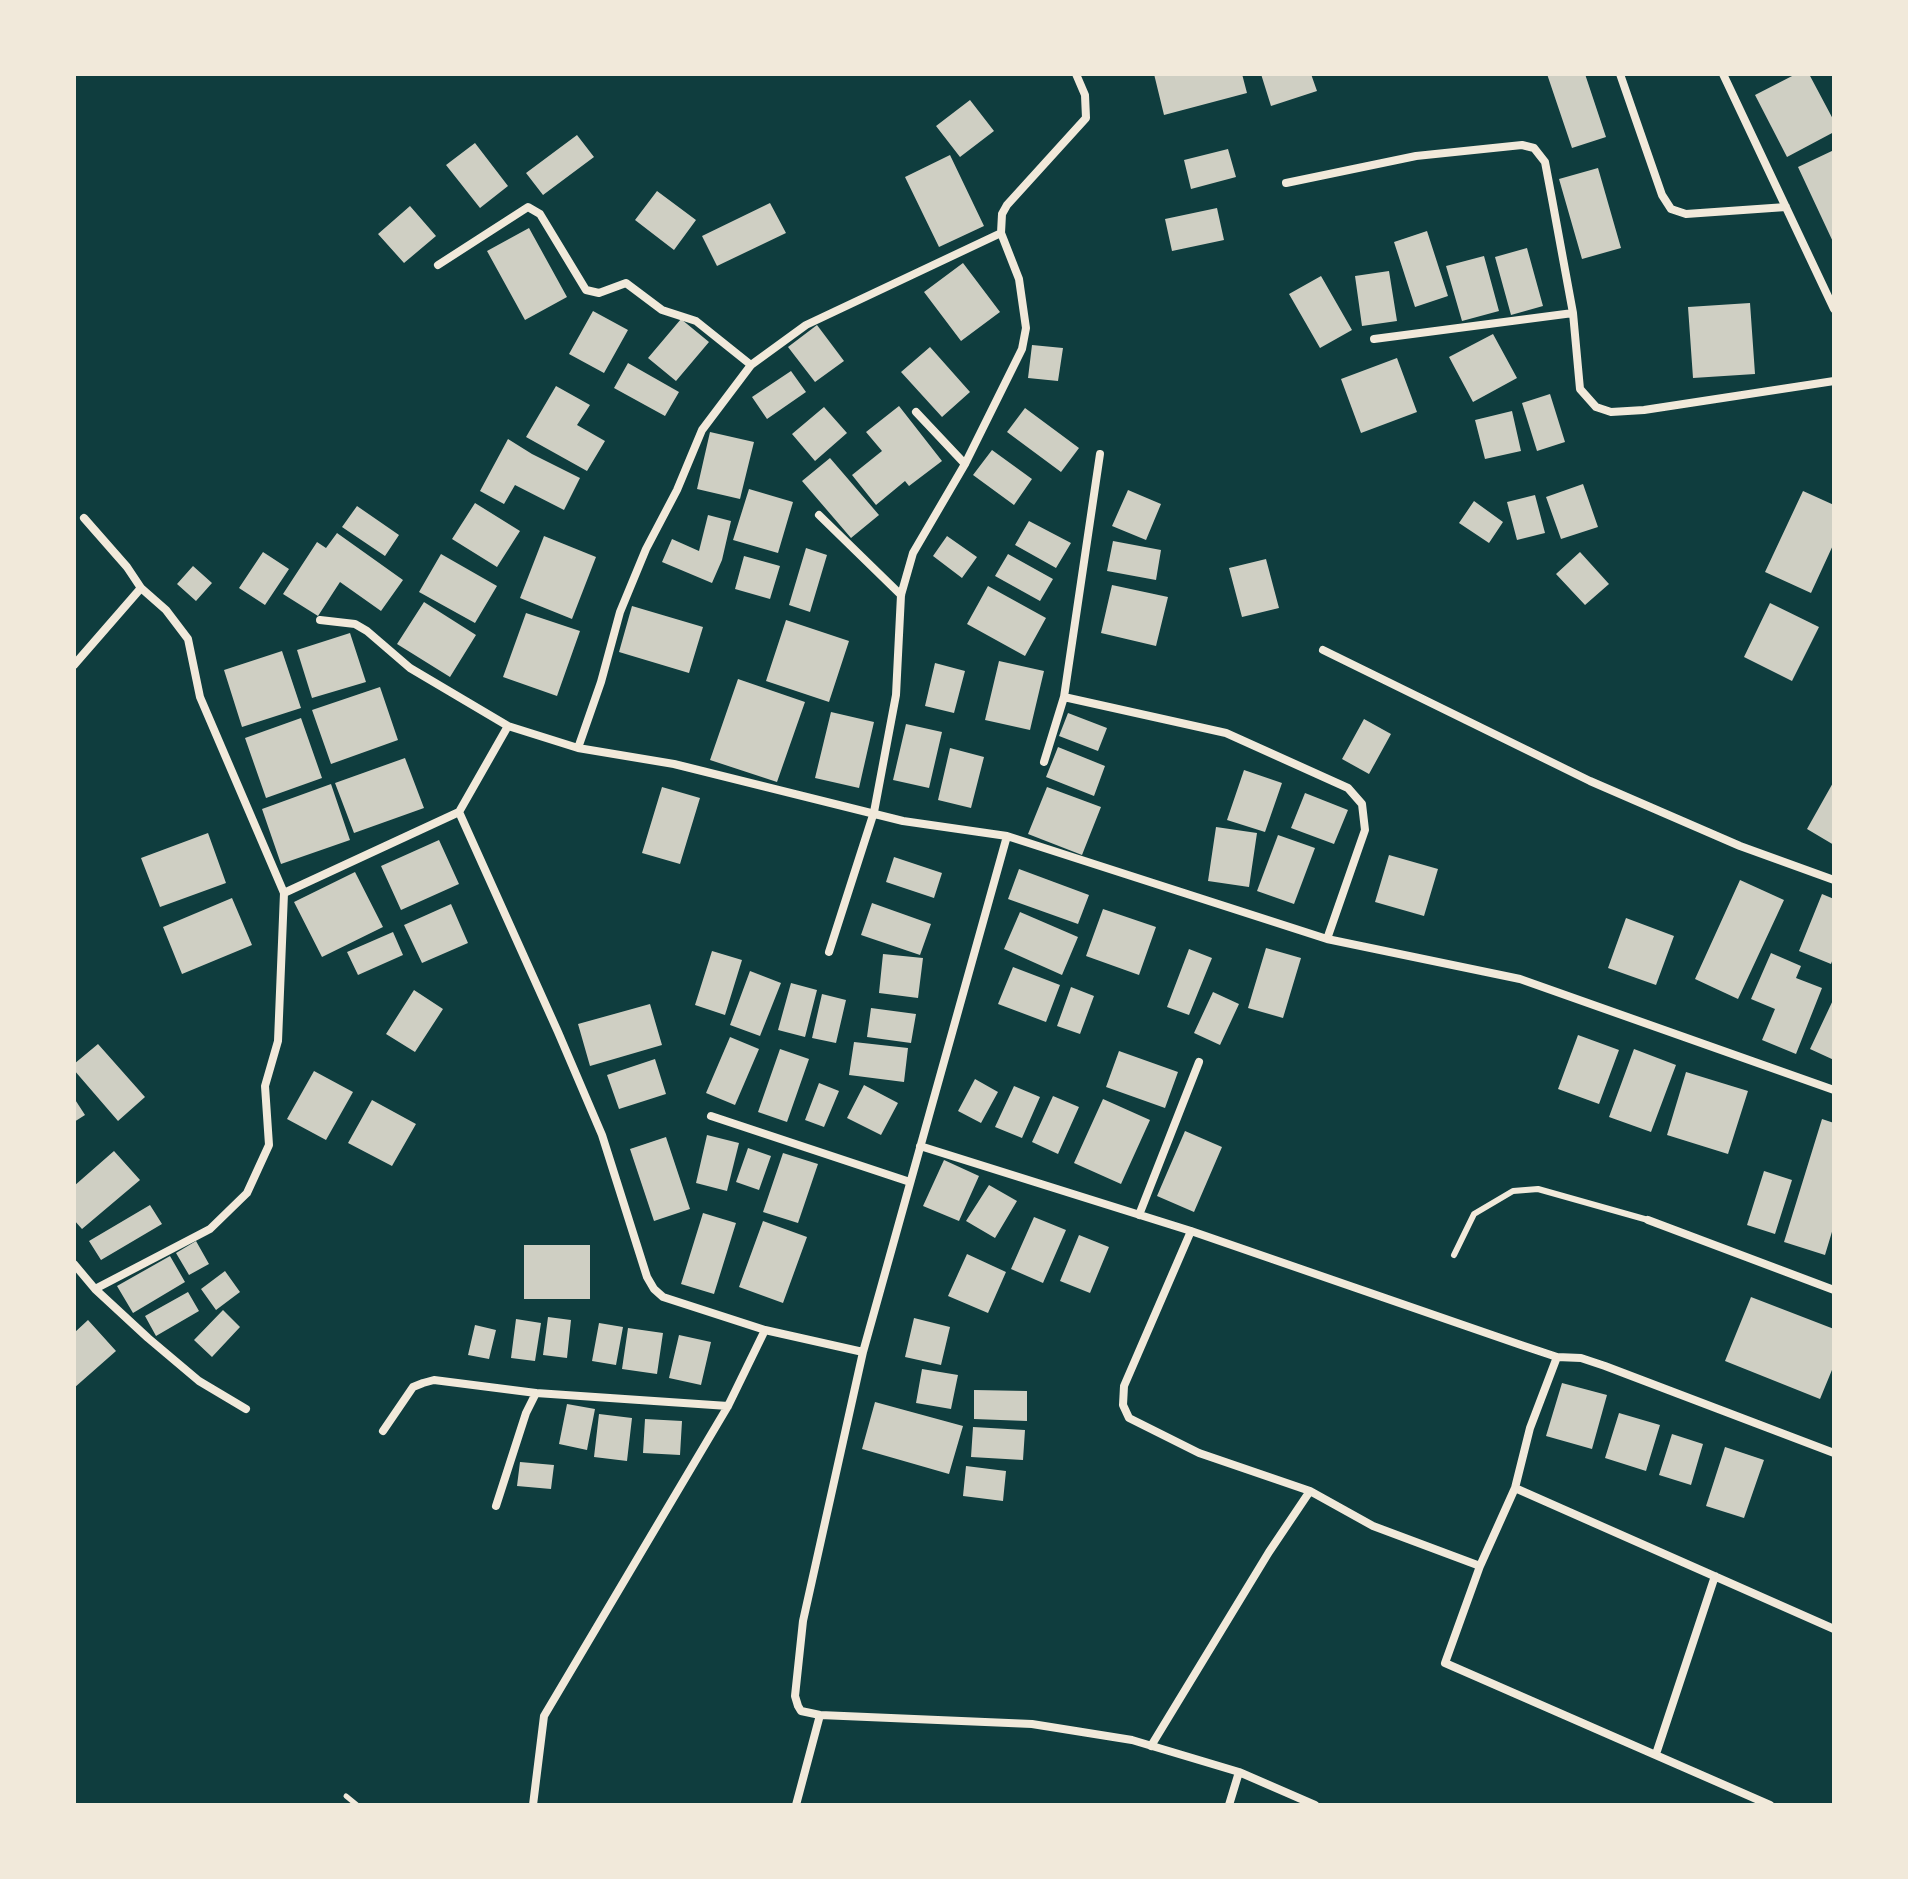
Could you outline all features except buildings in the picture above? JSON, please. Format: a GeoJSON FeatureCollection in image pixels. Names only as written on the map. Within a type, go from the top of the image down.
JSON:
{"type":"FeatureCollection","features":[{"type":"Feature","properties":{"kind":"street"},"geometry":{"type":"LineString","coordinates":[[829,952],[874,812],[896,695],[901,595],[913,553],[965,464],[1022,349],[1026,328],[1019,279],[1001,233],[1002,214],[1086,118],[1085,95],[1076,74]]}},
{"type":"Feature","properties":{"kind":"street"},"geometry":{"type":"LineString","coordinates":[[1620,74],[1662,195],[1671,209],[1686,214],[1786,207]]}},
{"type":"Feature","properties":{"kind":"street"},"geometry":{"type":"LineString","coordinates":[[1723,74],[1834,309]]}},
{"type":"Feature","properties":{"kind":"street"},"geometry":{"type":"LineString","coordinates":[[1286,183],[1416,156],[1522,145],[1534,148],[1545,162],[1573,313],[1580,389],[1596,407],[1611,412],[1834,381]]}},
{"type":"Feature","properties":{"kind":"street"},"geometry":{"type":"LineString","coordinates":[[438,265],[528,207],[540,214],[586,290],[599,293],[626,283],[662,310],[696,321],[751,365]]}},
{"type":"Feature","properties":{"kind":"street"},"geometry":{"type":"LineString","coordinates":[[578,748],[601,682],[620,612],[646,549],[677,490],[702,430],[751,365],[806,325],[1001,233]]}},
{"type":"Feature","properties":{"kind":"street"},"geometry":{"type":"LineString","coordinates":[[1374,339],[1573,313]]}},
{"type":"Feature","properties":{"kind":"street"},"geometry":{"type":"LineString","coordinates":[[916,412],[965,464]]}},
{"type":"Feature","properties":{"kind":"street"},"geometry":{"type":"LineString","coordinates":[[1044,762],[1064,697],[1100,454]]}},
{"type":"Feature","properties":{"kind":"street"},"geometry":{"type":"LineString","coordinates":[[819,515],[901,595]]}},
{"type":"Feature","properties":{"kind":"street"},"geometry":{"type":"LineString","coordinates":[[84,518],[127,567],[141,588],[166,610],[188,639],[200,697],[284,893],[278,1041],[265,1086],[269,1145],[247,1193],[210,1229],[95,1289]]}},
{"type":"Feature","properties":{"kind":"street"},"geometry":{"type":"LineString","coordinates":[[74,665],[141,588]]}},
{"type":"Feature","properties":{"kind":"street"},"geometry":{"type":"LineString","coordinates":[[320,620],[355,624],[410,668],[508,726],[578,748],[674,764],[903,821],[1007,836],[1327,939],[1520,979],[1834,1090]]}},
{"type":"Feature","properties":{"kind":"street"},"geometry":{"type":"LineString","coordinates":[[1323,650],[1590,781],[1740,846],[1834,880]]}},
{"type":"Feature","properties":{"kind":"street"},"geometry":{"type":"LineString","coordinates":[[1064,697],[1226,733],[1348,788],[1362,804],[1365,830],[1327,939]]}},
{"type":"Feature","properties":{"kind":"street"},"geometry":{"type":"LineString","coordinates":[[284,893],[459,812],[508,726]]}},
{"type":"Feature","properties":{"kind":"street"},"geometry":{"type":"LineString","coordinates":[[459,812],[602,1135],[647,1277],[654,1289],[663,1297],[765,1330],[863,1352]]}},
{"type":"Feature","properties":{"kind":"street"},"geometry":{"type":"LineString","coordinates":[[1007,836],[863,1352],[803,1621],[795,1696],[801,1711],[820,1715],[1032,1724],[1132,1740],[1239,1772],[1315,1805]]}},
{"type":"Feature","properties":{"kind":"street"},"geometry":{"type":"LineString","coordinates":[[1139,1215],[1199,1062]]}},
{"type":"Feature","properties":{"kind":"street"},"geometry":{"type":"LineString","coordinates":[[711,1116],[910,1182]]}},
{"type":"Feature","properties":{"kind":"street"},"geometry":{"type":"LineString","coordinates":[[920,1146],[1191,1231],[1557,1357],[1581,1358],[1605,1366],[1834,1453]]}},
{"type":"Feature","properties":{"kind":"street"},"geometry":{"type":"LineString","coordinates":[[1648,1220],[1834,1290]]}},
{"type":"Feature","properties":{"kind":"street"},"geometry":{"type":"LineString","coordinates":[[1191,1231],[1124,1386],[1123,1405],[1129,1418],[1199,1453],[1310,1491],[1373,1526],[1480,1566]]}},
{"type":"Feature","properties":{"kind":"street"},"geometry":{"type":"LineString","coordinates":[[74,1264],[95,1289],[199,1381],[246,1409]]}},
{"type":"Feature","properties":{"kind":"street"},"geometry":{"type":"LineString","coordinates":[[533,1805],[544,1716],[728,1406],[765,1330]]}},
{"type":"Feature","properties":{"kind":"street"},"geometry":{"type":"LineString","coordinates":[[1557,1357],[1530,1428],[1515,1488],[1480,1566],[1445,1663],[1770,1805]]}},
{"type":"Feature","properties":{"kind":"street"},"geometry":{"type":"LineString","coordinates":[[383,1431],[413,1387],[434,1380],[536,1393],[728,1406]]}},
{"type":"Feature","properties":{"kind":"street"},"geometry":{"type":"LineString","coordinates":[[496,1506],[526,1413],[536,1393]]}},
{"type":"Feature","properties":{"kind":"street"},"geometry":{"type":"LineString","coordinates":[[1515,1488],[1834,1629]]}},
{"type":"Feature","properties":{"kind":"street"},"geometry":{"type":"LineString","coordinates":[[1151,1746],[1275,1542],[1310,1491]]}},
{"type":"Feature","properties":{"kind":"street"},"geometry":{"type":"LineString","coordinates":[[1656,1754],[1715,1576]]}},
{"type":"Feature","properties":{"kind":"street"},"geometry":{"type":"LineString","coordinates":[[796,1805],[820,1715]]}},
{"type":"Feature","properties":{"kind":"street"},"geometry":{"type":"LineString","coordinates":[[1229,1805],[1239,1772]]}},
{"type":"Feature","properties":{"kind":"lane"},"geometry":{"type":"LineString","coordinates":[[1454,1255],[1474,1214],[1513,1191],[1538,1189],[1648,1220]]}},
{"type":"Feature","properties":{"kind":"path"},"geometry":{"type":"LineString","coordinates":[[346,1796],[357,1805]]}}]}
